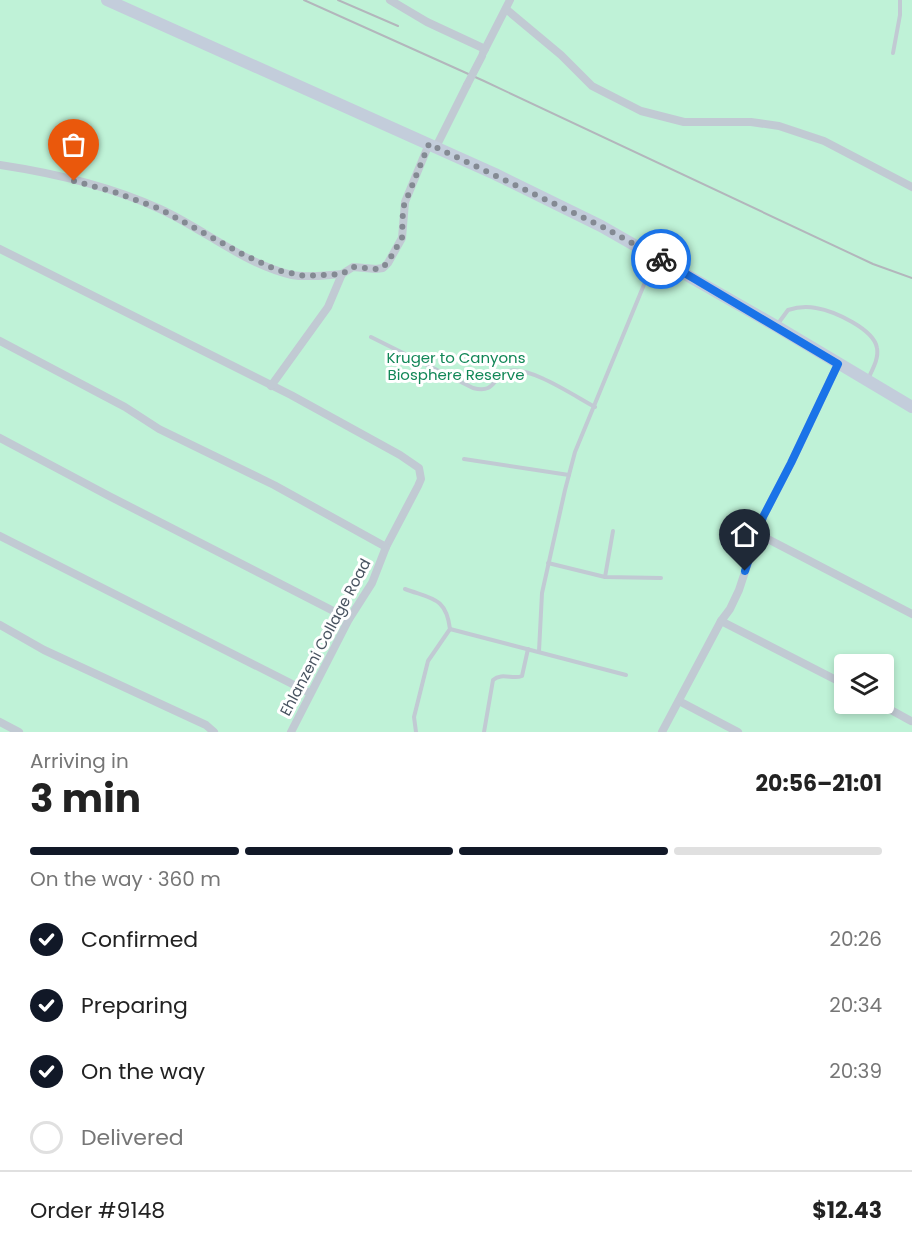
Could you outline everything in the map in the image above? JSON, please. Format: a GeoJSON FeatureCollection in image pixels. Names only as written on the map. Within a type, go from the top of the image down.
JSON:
{"type":"FeatureCollection","features":[{"type":"Feature","properties":{"kind":"street"},"geometry":{"type":"LineString","coordinates":[[107,0],[433,146],[601,226],[777,326],[912,407]]}},
{"type":"Feature","properties":{"kind":"street"},"geometry":{"type":"LineString","coordinates":[[390,0],[483,52]]}},
{"type":"Feature","properties":{"kind":"street"},"geometry":{"type":"LineString","coordinates":[[0,165],[45,173],[139,201],[160,209],[263,265],[290,274],[304,276],[342,274],[353,267],[382,268],[402,238],[403,208],[510,0]]}},
{"type":"Feature","properties":{"kind":"street"},"geometry":{"type":"LineString","coordinates":[[506,9],[561,55],[592,86],[641,111],[684,122],[751,122],[779,126],[824,141],[912,187]]}},
{"type":"Feature","properties":{"kind":"street","name":"Ehlanzeni Collage Road"},"geometry":{"type":"LineString","coordinates":[[0,249],[271,386],[400,455],[418,468],[421,479],[386,547],[372,584],[349,619],[291,732]]}},
{"type":"Feature","properties":{"kind":"street"},"geometry":{"type":"LineString","coordinates":[[271,386],[327,307],[342,274]]}},
{"type":"Feature","properties":{"kind":"street"},"geometry":{"type":"LineString","coordinates":[[0,341],[125,407],[159,429],[282,489],[386,547]]}},
{"type":"Feature","properties":{"kind":"street"},"geometry":{"type":"LineString","coordinates":[[662,732],[721,621],[730,609],[739,590],[763,517],[838,364]]}},
{"type":"Feature","properties":{"kind":"street"},"geometry":{"type":"LineString","coordinates":[[0,438],[349,619]]}},
{"type":"Feature","properties":{"kind":"street"},"geometry":{"type":"LineString","coordinates":[[758,534],[912,614]]}},
{"type":"Feature","properties":{"kind":"street"},"geometry":{"type":"LineString","coordinates":[[0,536],[310,693]]}},
{"type":"Feature","properties":{"kind":"street"},"geometry":{"type":"LineString","coordinates":[[721,621],[834,679]]}},
{"type":"Feature","properties":{"kind":"street"},"geometry":{"type":"LineString","coordinates":[[0,625],[44,650],[206,725],[214,732]]}},
{"type":"Feature","properties":{"kind":"street"},"geometry":{"type":"LineString","coordinates":[[679,701],[738,732]]}},
{"type":"Feature","properties":{"kind":"street"},"geometry":{"type":"LineString","coordinates":[[894,712],[911,721]]}},
{"type":"Feature","properties":{"kind":"street"},"geometry":{"type":"LineString","coordinates":[[0,722],[19,732]]}},
{"type":"Feature","properties":{"kind":"lane"},"geometry":{"type":"LineString","coordinates":[[893,53],[900,15],[900,0]]}},
{"type":"Feature","properties":{"kind":"lane"},"geometry":{"type":"LineString","coordinates":[[539,651],[542,593],[575,452],[656,257]]}},
{"type":"Feature","properties":{"kind":"lane"},"geometry":{"type":"LineString","coordinates":[[777,326],[788,310],[801,307],[833,313],[853,323],[874,338],[878,350],[875,364],[867,380]]}},
{"type":"Feature","properties":{"kind":"lane"},"geometry":{"type":"LineString","coordinates":[[371,337],[473,388],[485,390],[510,370],[517,370],[533,374],[595,406]]}},
{"type":"Feature","properties":{"kind":"lane"},"geometry":{"type":"LineString","coordinates":[[464,459],[569,475]]}},
{"type":"Feature","properties":{"kind":"lane"},"geometry":{"type":"LineString","coordinates":[[605,577],[613,531]]}},
{"type":"Feature","properties":{"kind":"lane"},"geometry":{"type":"LineString","coordinates":[[548,563],[605,577],[661,578]]}},
{"type":"Feature","properties":{"kind":"lane"},"geometry":{"type":"LineString","coordinates":[[405,590],[443,605],[447,612],[450,629],[428,661],[414,717],[416,732]]}},
{"type":"Feature","properties":{"kind":"lane"},"geometry":{"type":"LineString","coordinates":[[450,629],[626,675]]}},
{"type":"Feature","properties":{"kind":"lane"},"geometry":{"type":"LineString","coordinates":[[484,732],[494,680],[500,676],[516,678],[522,676],[528,649]]}},
{"type":"Feature","properties":{"kind":"green space","name":"Kruger to Canyons Biosphere Reserve"},"geometry":{"type":"Polygon","coordinates":[[[0,0],[912,0],[912,732],[0,732],[0,0]]]}},
{"type":"Feature","properties":{"kind":"railway"},"geometry":{"type":"LineString","coordinates":[[304,0],[484,81],[873,264],[912,278]]}},
{"type":"Feature","properties":{"kind":"railway"},"geometry":{"type":"LineString","coordinates":[[338,0],[398,26]]}},
{"type":"Feature","properties":{"kind":"way so far"},"geometry":{"type":"LineString","coordinates":[[74,181],[114,192],[160,209],[224,245],[277,270],[304,276],[342,274],[357,266],[382,268],[388,262],[402,238],[403,208],[429,144],[601,226],[661,259]]}},
{"type":"Feature","properties":{"kind":"route"},"geometry":{"type":"LineString","coordinates":[[661,259],[838,364],[763,517],[745,571]]}}]}
